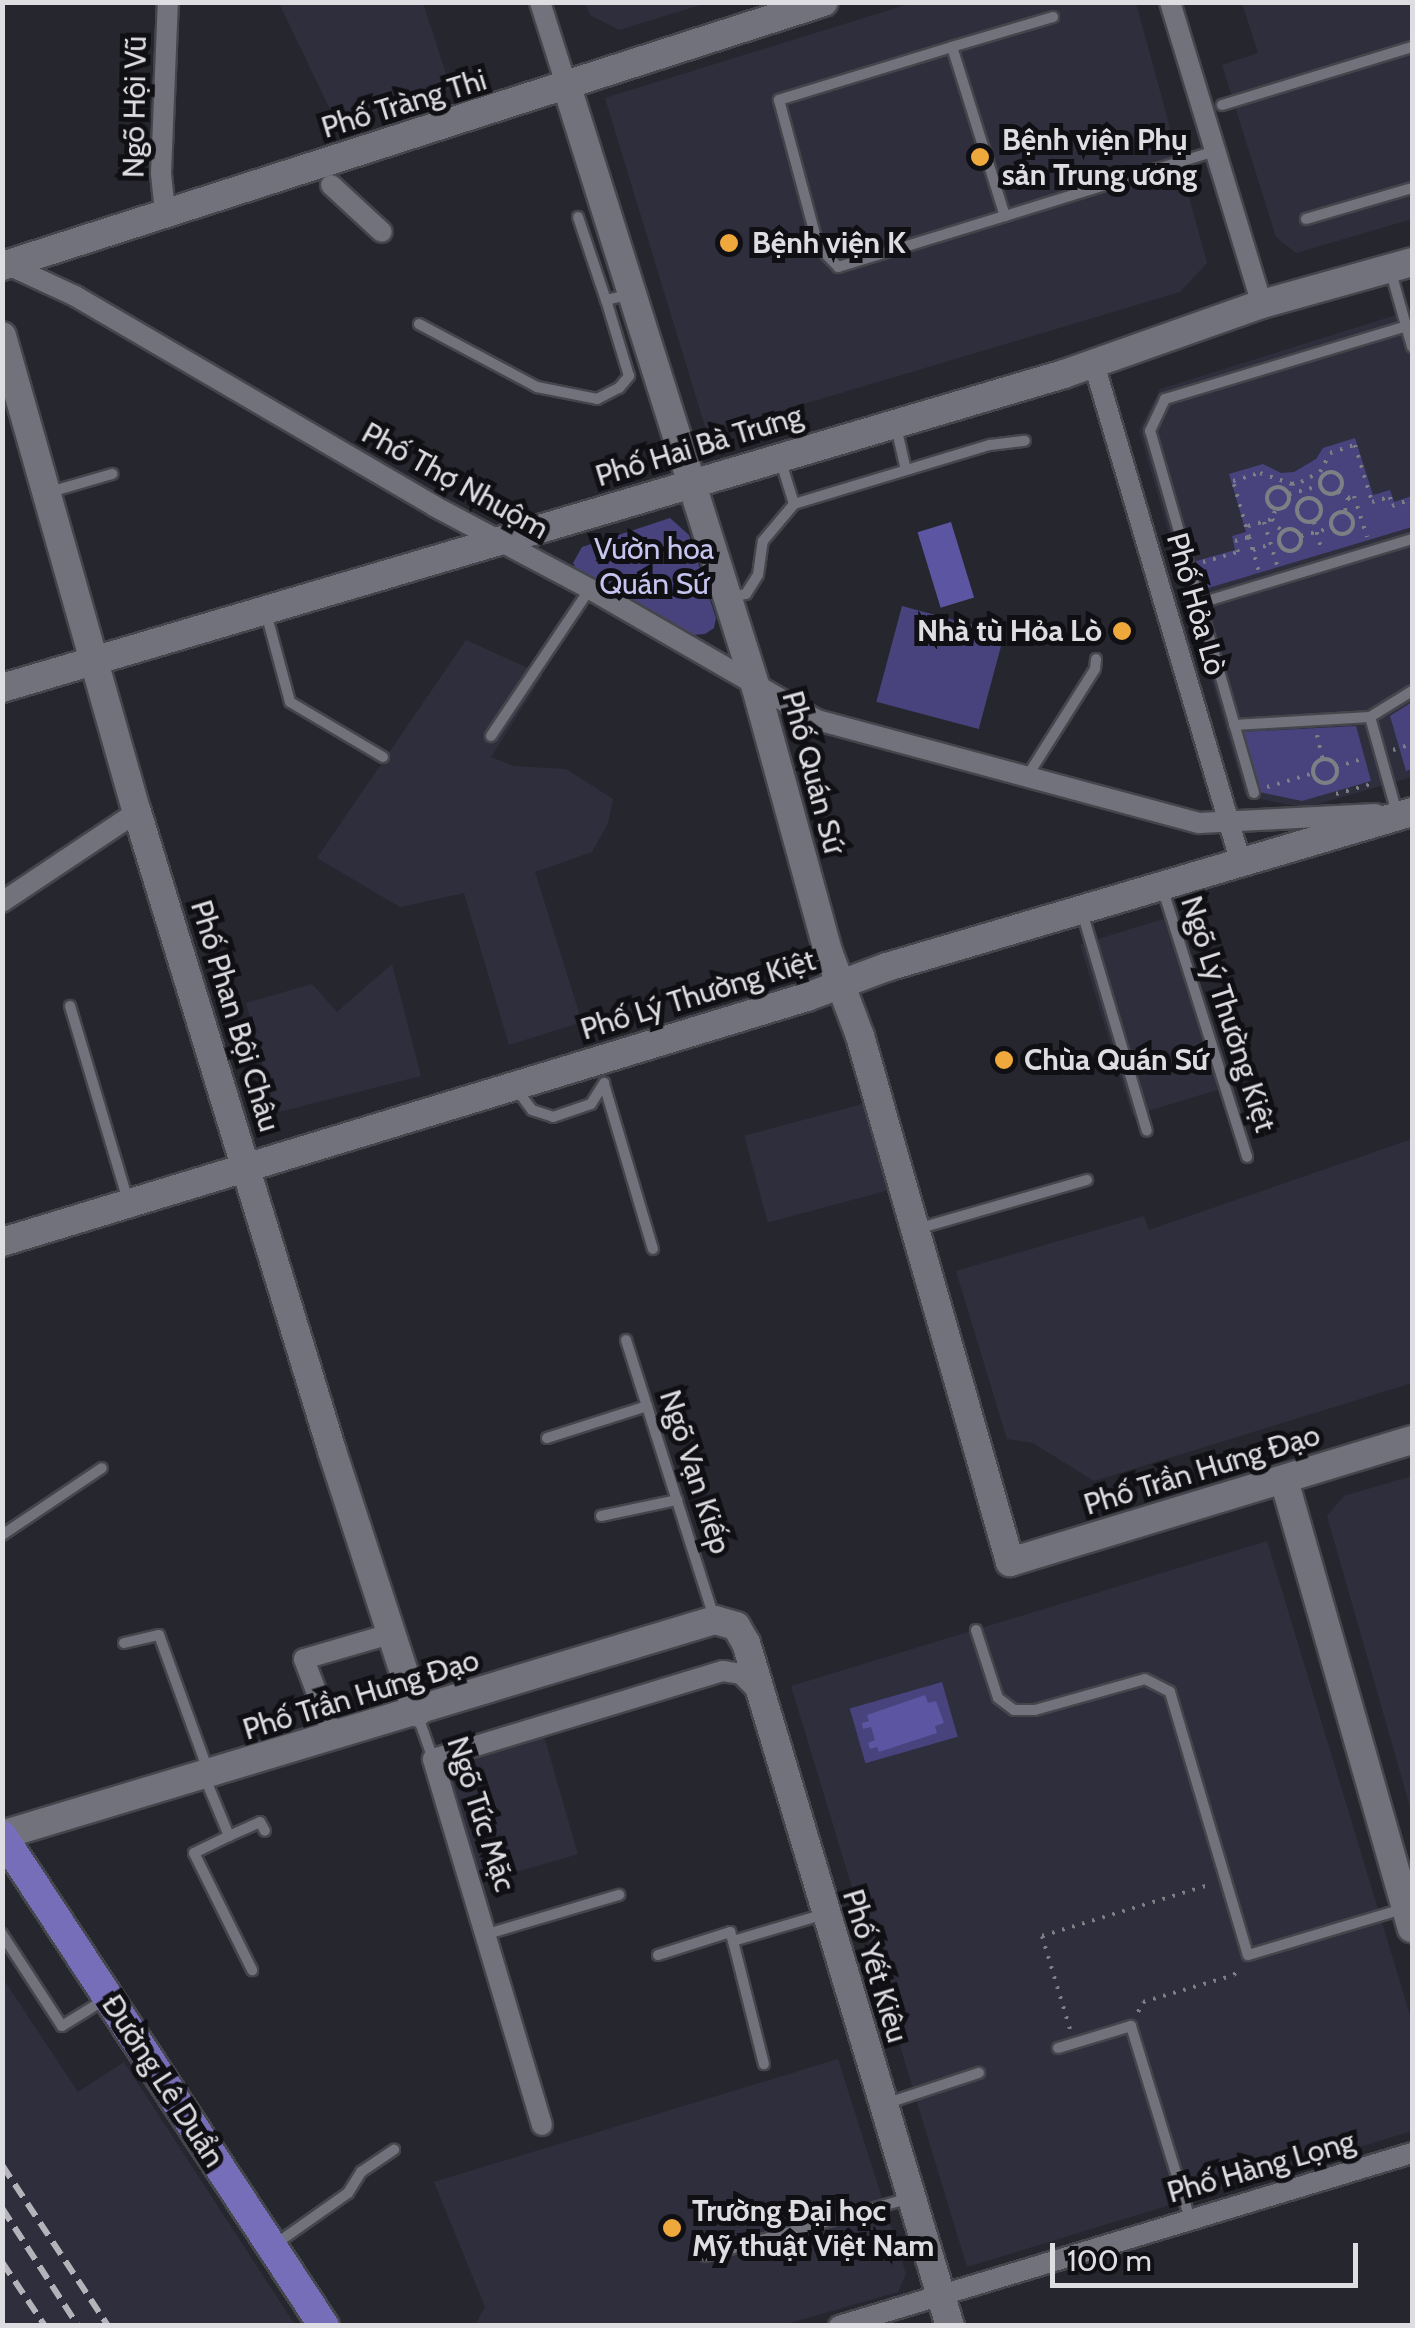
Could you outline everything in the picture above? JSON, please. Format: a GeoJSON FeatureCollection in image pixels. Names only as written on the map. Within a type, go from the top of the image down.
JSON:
{"type":"FeatureCollection","features":[{"type":"Feature","properties":{"kind":"main road","name":"Đường Lê Duẩn"},"geometry":{"type":"LineString","coordinates":[[2,1836],[324,2326]]}},
{"type":"Feature","properties":{"kind":"street","name":"Ngõ Hội Vũ"},"geometry":{"type":"LineString","coordinates":[[165,212],[161,173],[168,2]]}},
{"type":"Feature","properties":{"kind":"street","name":"Phố Quán Sứ"},"geometry":{"type":"LineString","coordinates":[[540,2],[566,86],[620,297],[690,482],[756,688],[1010,1562]]}},
{"type":"Feature","properties":{"kind":"street","name":"Phố Tràng Thi"},"geometry":{"type":"LineString","coordinates":[[5,265],[824,2]]}},
{"type":"Feature","properties":{"kind":"street"},"geometry":{"type":"LineString","coordinates":[[1170,2],[1262,304]]}},
{"type":"Feature","properties":{"kind":"street"},"geometry":{"type":"LineString","coordinates":[[330,185],[382,232]]}},
{"type":"Feature","properties":{"kind":"street","name":"Phố Thợ Nhuộm"},"geometry":{"type":"LineString","coordinates":[[5,265],[74,296],[434,506],[590,589],[756,688],[818,720],[1199,823],[1407,816]]}},
{"type":"Feature","properties":{"kind":"street","name":"Phố Hai Bà Trưng"},"geometry":{"type":"LineString","coordinates":[[2,688],[1094,364],[1262,304],[1401,265]]}},
{"type":"Feature","properties":{"kind":"street","name":"Phố Phan Bội Châu"},"geometry":{"type":"LineString","coordinates":[[2,336],[137,812],[417,1713]]}},
{"type":"Feature","properties":{"kind":"street","name":"Phố Hỏa Lò"},"geometry":{"type":"LineString","coordinates":[[1094,364],[1240,860]]}},
{"type":"Feature","properties":{"kind":"street"},"geometry":{"type":"LineString","coordinates":[[2,902],[137,812]]}},
{"type":"Feature","properties":{"kind":"street","name":"Phố Lý Thường Kiệt"},"geometry":{"type":"LineString","coordinates":[[2,1242],[515,1084],[602,1072],[840,985],[1240,860],[1407,816]]}},
{"type":"Feature","properties":{"kind":"street","name":"Phố Trần Hưng Đạo"},"geometry":{"type":"LineString","coordinates":[[1010,1562],[1412,1440]]}},
{"type":"Feature","properties":{"kind":"street"},"geometry":{"type":"LineString","coordinates":[[1284,1480],[1410,1918]]}},
{"type":"Feature","properties":{"kind":"street","name":"Phố Trần Hưng Đạo"},"geometry":{"type":"LineString","coordinates":[[2,1836],[726,1623]]}},
{"type":"Feature","properties":{"kind":"street","name":"Phố Yết Kiêu"},"geometry":{"type":"LineString","coordinates":[[726,1623],[761,1697],[950,2326]]}},
{"type":"Feature","properties":{"kind":"street"},"geometry":{"type":"LineString","coordinates":[[328,1720],[304,1659],[390,1634]]}},
{"type":"Feature","properties":{"kind":"street"},"geometry":{"type":"LineString","coordinates":[[432,1759],[723,1672],[741,1674],[761,1697]]}},
{"type":"Feature","properties":{"kind":"street","name":"Ngõ Tức Mặc"},"geometry":{"type":"LineString","coordinates":[[432,1759],[542,2125]]}},
{"type":"Feature","properties":{"kind":"street","name":"Phố Hàng Lọng"},"geometry":{"type":"LineString","coordinates":[[839,2326],[1412,2153]]}},
{"type":"Feature","properties":{"kind":"lane"},"geometry":{"type":"LineString","coordinates":[[1053,17],[779,100],[818,246],[838,267],[1216,150]]}},
{"type":"Feature","properties":{"kind":"lane"},"geometry":{"type":"LineString","coordinates":[[952,46],[1005,216]]}},
{"type":"Feature","properties":{"kind":"lane"},"geometry":{"type":"LineString","coordinates":[[1222,105],[1412,47]]}},
{"type":"Feature","properties":{"kind":"lane"},"geometry":{"type":"LineString","coordinates":[[1306,219],[1412,188]]}},
{"type":"Feature","properties":{"kind":"lane"},"geometry":{"type":"LineString","coordinates":[[419,324],[536,387],[597,399],[619,388],[629,376],[620,297],[578,217]]}},
{"type":"Feature","properties":{"kind":"lane"},"geometry":{"type":"LineString","coordinates":[[1401,265],[1406,326],[1412,347]]}},
{"type":"Feature","properties":{"kind":"lane"},"geometry":{"type":"LineString","coordinates":[[1254,792],[1150,432],[1164,399],[1406,326]]}},
{"type":"Feature","properties":{"kind":"lane"},"geometry":{"type":"LineString","coordinates":[[894,422],[906,470]]}},
{"type":"Feature","properties":{"kind":"lane"},"geometry":{"type":"LineString","coordinates":[[727,598],[746,594],[758,575],[763,541],[794,504],[990,444],[1025,441]]}},
{"type":"Feature","properties":{"kind":"lane"},"geometry":{"type":"LineString","coordinates":[[779,455],[794,504]]}},
{"type":"Feature","properties":{"kind":"lane"},"geometry":{"type":"LineString","coordinates":[[49,492],[112,474]]}},
{"type":"Feature","properties":{"kind":"lane"},"geometry":{"type":"LineString","coordinates":[[1200,603],[1412,539]]}},
{"type":"Feature","properties":{"kind":"lane"},"geometry":{"type":"LineString","coordinates":[[491,736],[590,589]]}},
{"type":"Feature","properties":{"kind":"lane"},"geometry":{"type":"LineString","coordinates":[[266,612],[290,702],[383,757]]}},
{"type":"Feature","properties":{"kind":"lane"},"geometry":{"type":"LineString","coordinates":[[1028,775],[1095,669],[1096,659]]}},
{"type":"Feature","properties":{"kind":"lane"},"geometry":{"type":"LineString","coordinates":[[1234,724],[1370,718],[1412,692]]}},
{"type":"Feature","properties":{"kind":"lane"},"geometry":{"type":"LineString","coordinates":[[1370,718],[1387,779],[1407,816]]}},
{"type":"Feature","properties":{"kind":"lane","name":"Ngõ Lý Thường Kiệt"},"geometry":{"type":"LineString","coordinates":[[1161,886],[1247,1158]]}},
{"type":"Feature","properties":{"kind":"lane"},"geometry":{"type":"LineString","coordinates":[[1082,911],[1147,1131]]}},
{"type":"Feature","properties":{"kind":"lane"},"geometry":{"type":"LineString","coordinates":[[70,1006],[128,1202]]}},
{"type":"Feature","properties":{"kind":"lane"},"geometry":{"type":"LineString","coordinates":[[515,1084],[526,1106],[553,1117],[591,1104],[602,1072]]}},
{"type":"Feature","properties":{"kind":"lane"},"geometry":{"type":"LineString","coordinates":[[602,1072],[652,1249]]}},
{"type":"Feature","properties":{"kind":"lane"},"geometry":{"type":"LineString","coordinates":[[916,1230],[1087,1180]]}},
{"type":"Feature","properties":{"kind":"lane","name":"Ngõ Vạn Kiếp"},"geometry":{"type":"LineString","coordinates":[[626,1340],[677,1500],[726,1623]]}},
{"type":"Feature","properties":{"kind":"lane"},"geometry":{"type":"LineString","coordinates":[[547,1438],[647,1406]]}},
{"type":"Feature","properties":{"kind":"lane"},"geometry":{"type":"LineString","coordinates":[[2,1536],[102,1468]]}},
{"type":"Feature","properties":{"kind":"lane"},"geometry":{"type":"LineString","coordinates":[[601,1516],[677,1500]]}},
{"type":"Feature","properties":{"kind":"lane"},"geometry":{"type":"LineString","coordinates":[[976,1630],[998,1698],[1014,1710],[1035,1710],[1136,1680],[1163,1685],[1174,1700],[1248,1955],[1410,1918]]}},
{"type":"Feature","properties":{"kind":"lane"},"geometry":{"type":"LineString","coordinates":[[124,1644],[159,1634],[229,1836]]}},
{"type":"Feature","properties":{"kind":"lane","name":"Ngõ Tức Mặc"},"geometry":{"type":"LineString","coordinates":[[417,1713],[432,1759]]}},
{"type":"Feature","properties":{"kind":"lane"},"geometry":{"type":"LineString","coordinates":[[252,1970],[194,1854],[260,1822],[265,1831]]}},
{"type":"Feature","properties":{"kind":"lane","name":"Ngõ Tức Mặc"},"geometry":{"type":"LineString","coordinates":[[487,1934],[619,1895]]}},
{"type":"Feature","properties":{"kind":"lane"},"geometry":{"type":"LineString","coordinates":[[733,1941],[826,1914]]}},
{"type":"Feature","properties":{"kind":"lane"},"geometry":{"type":"LineString","coordinates":[[658,1954],[730,1932],[764,2064]]}},
{"type":"Feature","properties":{"kind":"lane"},"geometry":{"type":"LineString","coordinates":[[2,1934],[62,2026],[108,1997]]}},
{"type":"Feature","properties":{"kind":"lane"},"geometry":{"type":"LineString","coordinates":[[1058,2048],[1131,2026],[1190,2219]]}},
{"type":"Feature","properties":{"kind":"lane"},"geometry":{"type":"LineString","coordinates":[[884,2104],[979,2073]]}},
{"type":"Feature","properties":{"kind":"lane"},"geometry":{"type":"LineString","coordinates":[[272,2246],[348,2192],[361,2172],[394,2150]]}},
{"type":"Feature","properties":{"kind":"lane"},"geometry":{"type":"LineString","coordinates":[[705,2256],[911,2198]]}},
{"type":"Feature","properties":{"kind":"path"},"geometry":{"type":"LineString","coordinates":[[1320,485],[1330,453],[1355,445],[1372,502],[1390,497],[1392,506],[1412,499]]}},
{"type":"Feature","properties":{"kind":"path"},"geometry":{"type":"LineString","coordinates":[[1263,584],[1233,481],[1260,472],[1282,484],[1289,494],[1287,505],[1276,508]]}},
{"type":"Feature","properties":{"kind":"path"},"geometry":{"type":"LineString","coordinates":[[1276,508],[1267,497],[1270,490],[1322,473],[1340,476],[1338,492]]}},
{"type":"Feature","properties":{"kind":"path"},"geometry":{"type":"LineString","coordinates":[[1302,482],[1306,499]]}},
{"type":"Feature","properties":{"kind":"path"},"geometry":{"type":"LineString","coordinates":[[1289,494],[1320,485]]}},
{"type":"Feature","properties":{"kind":"path"},"geometry":{"type":"LineString","coordinates":[[1320,485],[1327,493],[1354,496],[1371,551]]}},
{"type":"Feature","properties":{"kind":"path"},"geometry":{"type":"LineString","coordinates":[[1345,512],[1348,498]]}},
{"type":"Feature","properties":{"kind":"path"},"geometry":{"type":"LineString","coordinates":[[1314,522],[1306,522],[1298,514],[1298,506],[1306,499],[1314,499],[1322,508],[1314,522],[1326,565]]}},
{"type":"Feature","properties":{"kind":"path"},"geometry":{"type":"LineString","coordinates":[[1246,526],[1272,519],[1276,508]]}},
{"type":"Feature","properties":{"kind":"path"},"geometry":{"type":"LineString","coordinates":[[1332,527],[1338,534],[1351,530],[1353,520],[1345,512]]}},
{"type":"Feature","properties":{"kind":"path"},"geometry":{"type":"LineString","coordinates":[[1332,527],[1334,516],[1345,512]]}},
{"type":"Feature","properties":{"kind":"path"},"geometry":{"type":"LineString","coordinates":[[1272,519],[1282,532]]}},
{"type":"Feature","properties":{"kind":"path"},"geometry":{"type":"LineString","coordinates":[[1264,522],[1281,579]]}},
{"type":"Feature","properties":{"kind":"path"},"geometry":{"type":"LineString","coordinates":[[1301,536],[1332,527]]}},
{"type":"Feature","properties":{"kind":"path"},"geometry":{"type":"LineString","coordinates":[[1282,532],[1293,529],[1301,536]]}},
{"type":"Feature","properties":{"kind":"path"},"geometry":{"type":"LineString","coordinates":[[1282,532],[1279,542],[1290,551],[1299,546],[1301,536]]}},
{"type":"Feature","properties":{"kind":"path"},"geometry":{"type":"LineString","coordinates":[[1189,566],[1238,552],[1235,541],[1249,537]]}},
{"type":"Feature","properties":{"kind":"path"},"geometry":{"type":"LineString","coordinates":[[1253,550],[1270,544]]}},
{"type":"Feature","properties":{"kind":"path"},"geometry":{"type":"LineString","coordinates":[[1254,792],[1314,774],[1322,760],[1313,720]]}},
{"type":"Feature","properties":{"kind":"path"},"geometry":{"type":"LineString","coordinates":[[1322,760],[1336,767],[1380,754]]}},
{"type":"Feature","properties":{"kind":"path"},"geometry":{"type":"LineString","coordinates":[[1336,767],[1329,782],[1333,795],[1387,779]]}},
{"type":"Feature","properties":{"kind":"path"},"geometry":{"type":"LineString","coordinates":[[1314,774],[1320,782],[1329,782]]}},
{"type":"Feature","properties":{"kind":"path"},"geometry":{"type":"LineString","coordinates":[[1074,2044],[1042,1936],[1226,1880]]}},
{"type":"Feature","properties":{"kind":"path"},"geometry":{"type":"LineString","coordinates":[[1131,2026],[1143,2002],[1234,1976],[1248,1955]]}},
{"type":"Feature","properties":{"kind":"shaded area"},"geometry":{"type":"Polygon","coordinates":[[[279,3],[423,3],[451,89],[336,122],[279,3]]]}},
{"type":"Feature","properties":{"kind":"shaded area"},"geometry":{"type":"Polygon","coordinates":[[[585,3],[707,3],[619,30],[590,15],[585,3]]]}},
{"type":"Feature","properties":{"kind":"shaded area","name":"Bệnh viện Phụ sản Trung ương"},"geometry":{"type":"Polygon","coordinates":[[[912,3],[1136,3],[1207,263],[1180,292],[707,433],[605,98],[912,3]]]}},
{"type":"Feature","properties":{"kind":"shaded area"},"geometry":{"type":"Polygon","coordinates":[[[1242,3],[1412,3],[1412,219],[1296,253],[1276,237],[1222,65],[1258,53],[1242,3]]]}},
{"type":"Feature","properties":{"kind":"shaded area"},"geometry":{"type":"Polygon","coordinates":[[[1412,310],[1412,777],[1304,808],[1245,796],[1139,430],[1160,389],[1412,310]]]}},
{"type":"Feature","properties":{"kind":"shaded area"},"geometry":{"type":"Polygon","coordinates":[[[951,522],[974,598],[941,608],[918,532],[951,522]]]}},
{"type":"Feature","properties":{"kind":"shaded area"},"geometry":{"type":"Polygon","coordinates":[[[466,640],[543,675],[491,757],[514,766],[566,769],[613,799],[608,823],[592,852],[535,872],[582,1022],[509,1045],[464,893],[400,907],[317,858],[466,640]]]}},
{"type":"Feature","properties":{"kind":"shaded area"},"geometry":{"type":"Polygon","coordinates":[[[1167,918],[1219,1089],[1132,1116],[1080,945],[1167,918]]]}},
{"type":"Feature","properties":{"kind":"shaded area"},"geometry":{"type":"Polygon","coordinates":[[[392,964],[421,1076],[279,1112],[273,1103],[246,1003],[312,984],[337,1012],[392,964]]]}},
{"type":"Feature","properties":{"kind":"shaded area"},"geometry":{"type":"Polygon","coordinates":[[[870,1102],[893,1189],[768,1223],[744,1136],[870,1102]]]}},
{"type":"Feature","properties":{"kind":"shaded area"},"geometry":{"type":"Polygon","coordinates":[[[1412,1139],[1412,1383],[1094,1481],[1033,1443],[1007,1439],[956,1271],[1144,1216],[1149,1230],[1412,1139]]]}},
{"type":"Feature","properties":{"kind":"shaded area"},"geometry":{"type":"Polygon","coordinates":[[[1412,1476],[1412,1814],[1327,1516],[1344,1496],[1412,1476]]]}},
{"type":"Feature","properties":{"kind":"shaded area"},"geometry":{"type":"Polygon","coordinates":[[[1267,1541],[1412,2022],[1412,2131],[967,2267],[791,1686],[1267,1541]]]}},
{"type":"Feature","properties":{"kind":"shaded area"},"geometry":{"type":"Polygon","coordinates":[[[925,1695],[928,1703],[936,1701],[944,1723],[935,1726],[937,1733],[879,1752],[877,1747],[870,1749],[868,1743],[875,1740],[871,1727],[863,1729],[862,1723],[869,1721],[867,1715],[925,1695]]]}},
{"type":"Feature","properties":{"kind":"shaded area"},"geometry":{"type":"Polygon","coordinates":[[[544,1736],[578,1854],[478,1883],[444,1765],[544,1736]]]}},
{"type":"Feature","properties":{"kind":"shaded area"},"geometry":{"type":"Polygon","coordinates":[[[2,1977],[78,2092],[124,2062],[295,2325],[3,2325],[2,1977]]]}},
{"type":"Feature","properties":{"kind":"shaded area","name":"Trường Đại học Mỹ thuật Việt Nam"},"geometry":{"type":"Polygon","coordinates":[[[838,2059],[906,2274],[898,2292],[783,2325],[475,2325],[485,2307],[434,2182],[838,2059]]]}},
{"type":"Feature","properties":{"kind":"green space"},"geometry":{"type":"Polygon","coordinates":[[[1355,438],[1373,495],[1390,490],[1394,502],[1412,496],[1412,527],[1205,589],[1196,561],[1235,550],[1232,536],[1246,532],[1229,474],[1263,464],[1281,473],[1294,472],[1316,459],[1323,448],[1355,438]]]}},
{"type":"Feature","properties":{"kind":"green space","name":"Vườn hoa Quán Sứ"},"geometry":{"type":"Polygon","coordinates":[[[670,518],[689,535],[716,618],[714,628],[705,634],[692,635],[579,574],[573,563],[582,547],[670,518]]]}},
{"type":"Feature","properties":{"kind":"green space"},"geometry":{"type":"Polygon","coordinates":[[[902,606],[1004,633],[979,729],[876,702],[902,606]]]}},
{"type":"Feature","properties":{"kind":"green space"},"geometry":{"type":"Polygon","coordinates":[[[1412,702],[1412,769],[1406,771],[1390,716],[1412,702]]]}},
{"type":"Feature","properties":{"kind":"green space"},"geometry":{"type":"Polygon","coordinates":[[[1356,726],[1371,781],[1302,801],[1259,792],[1239,732],[1356,726]]]}},
{"type":"Feature","properties":{"kind":"green space"},"geometry":{"type":"Polygon","coordinates":[[[942,1682],[958,1737],[865,1763],[850,1708],[942,1682]]]}},
{"type":"Feature","properties":{"kind":"railway"},"geometry":{"type":"LineString","coordinates":[[2,2165],[108,2326]]}},
{"type":"Feature","properties":{"kind":"railway"},"geometry":{"type":"LineString","coordinates":[[2,2208],[78,2326]]}},
{"type":"Feature","properties":{"kind":"railway"},"geometry":{"type":"LineString","coordinates":[[2,2262],[45,2326]]}},
{"type":"Feature","properties":{"kind":"place","name":"Bệnh viện Phụ sản Trung ương"},"geometry":{"type":"Point","coordinates":[980,157]}},
{"type":"Feature","properties":{"kind":"place","name":"Bệnh viện K"},"geometry":{"type":"Point","coordinates":[729,243]}},
{"type":"Feature","properties":{"kind":"place","name":"Nhà tù Hỏa Lò"},"geometry":{"type":"Point","coordinates":[1122,631]}},
{"type":"Feature","properties":{"kind":"place","name":"Chùa Quán Sứ"},"geometry":{"type":"Point","coordinates":[1004,1060]}},
{"type":"Feature","properties":{"kind":"place","name":"Trường Đại học Mỹ thuật Việt Nam"},"geometry":{"type":"Point","coordinates":[672,2228]}}]}
